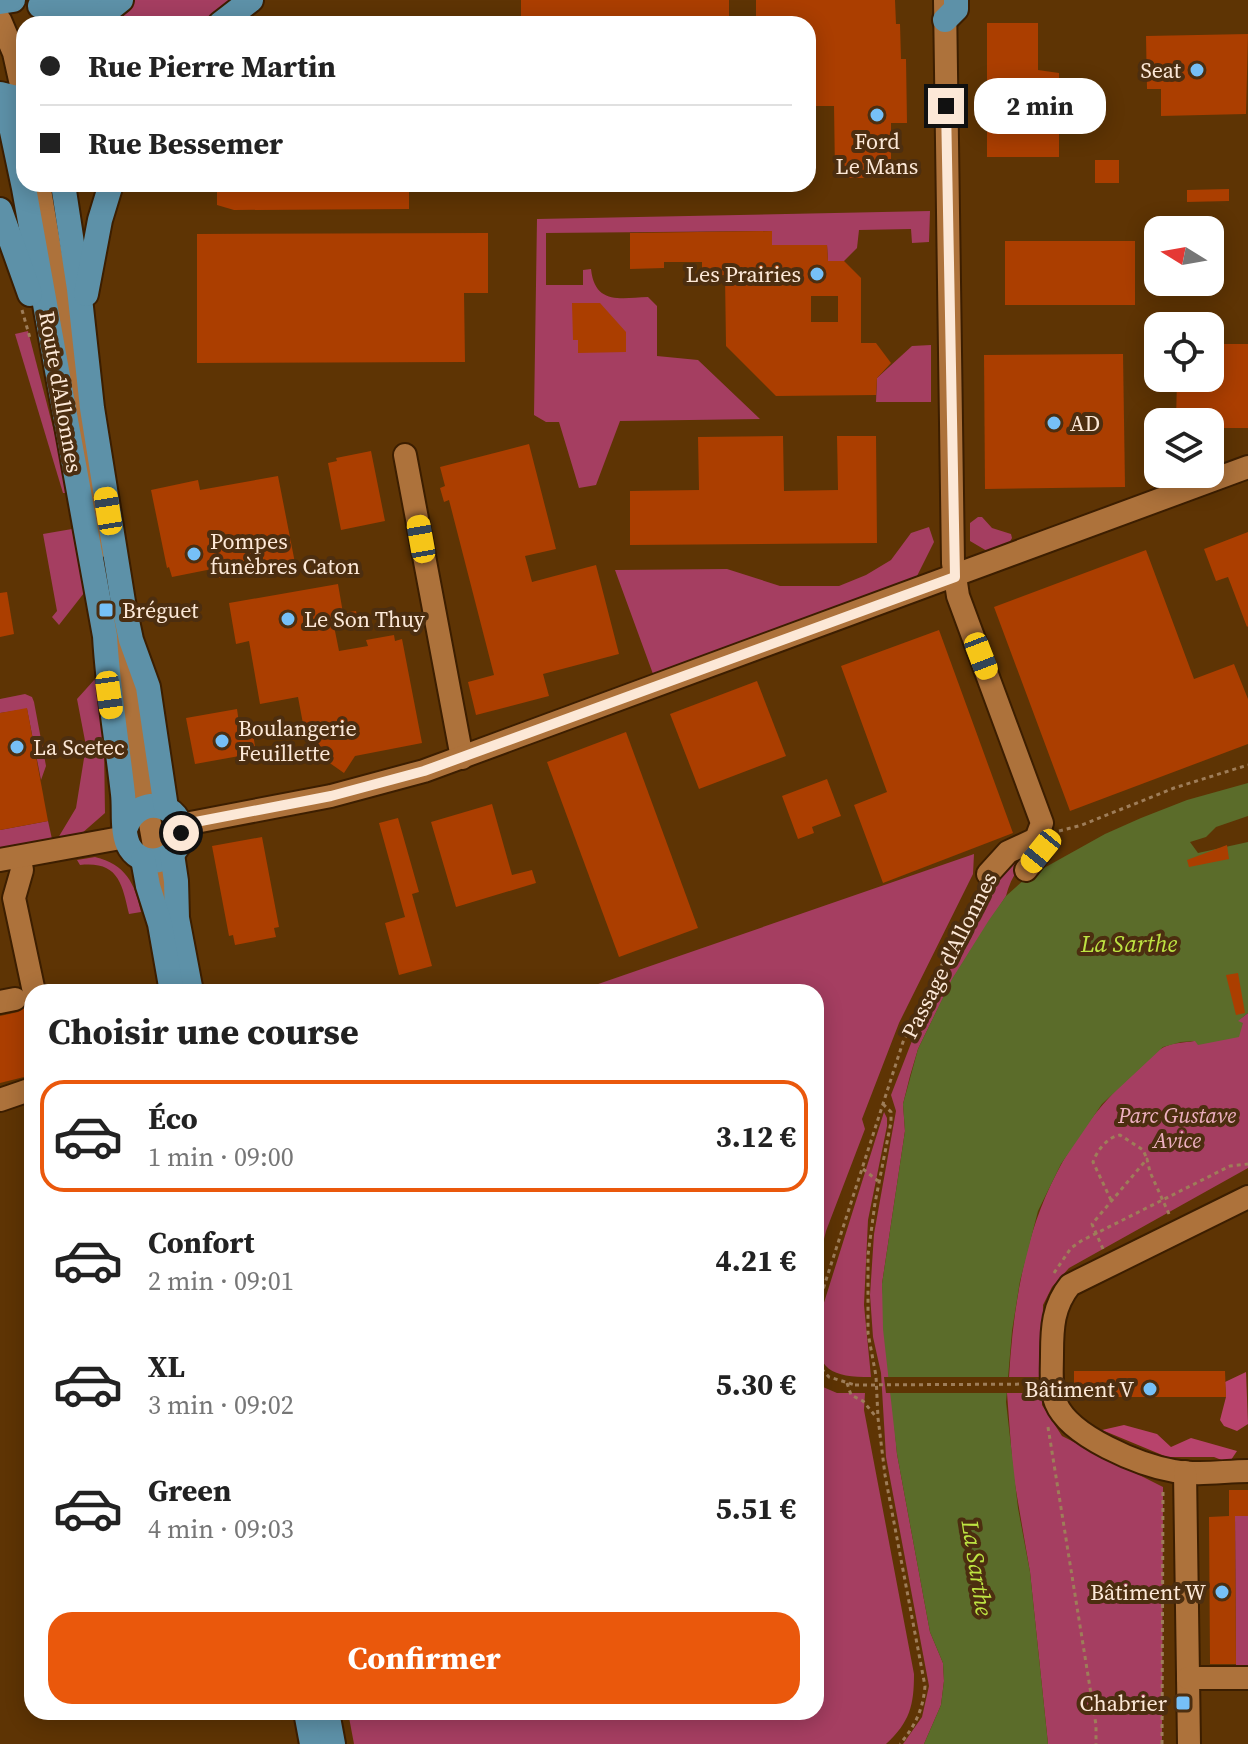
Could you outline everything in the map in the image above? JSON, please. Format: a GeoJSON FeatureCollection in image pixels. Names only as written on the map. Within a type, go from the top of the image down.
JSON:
{"type":"FeatureCollection","features":[{"type":"Feature","properties":{"kind":"main road"},"geometry":{"type":"LineString","coordinates":[[0,2],[13,0]]}},
{"type":"Feature","properties":{"kind":"main road"},"geometry":{"type":"LineString","coordinates":[[31,3],[59,10],[121,0]]}},
{"type":"Feature","properties":{"kind":"main road"},"geometry":{"type":"LineString","coordinates":[[230,16],[251,0]]}},
{"type":"Feature","properties":{"kind":"main road"},"geometry":{"type":"LineString","coordinates":[[31,3],[47,16]]}},
{"type":"Feature","properties":{"kind":"main road","name":"Route d'Allonnes"},"geometry":{"type":"LineString","coordinates":[[0,104],[10,122],[16,150]]}},
{"type":"Feature","properties":{"kind":"main road","name":"Route d'Allonnes"},"geometry":{"type":"LineString","coordinates":[[25,192],[105,636],[126,832]]}},
{"type":"Feature","properties":{"kind":"main road","name":"Route d'Allonnes"},"geometry":{"type":"LineString","coordinates":[[64,192],[92,408],[123,602],[131,640],[148,687],[164,813],[180,841],[157,858],[176,881],[177,918],[189,984]]}},
{"type":"Feature","properties":{"kind":"main road"},"geometry":{"type":"LineString","coordinates":[[85,345],[86,299],[100,220],[109,192]]}},
{"type":"Feature","properties":{"kind":"main road"},"geometry":{"type":"LineString","coordinates":[[0,210],[24,274],[65,414]]}},
{"type":"Feature","properties":{"kind":"main road"},"geometry":{"type":"LineString","coordinates":[[164,813],[133,814],[126,832],[132,850],[157,858],[160,924],[171,984]]}},
{"type":"Feature","properties":{"kind":"main road"},"geometry":{"type":"LineString","coordinates":[[308,1720],[312,1744]]}},
{"type":"Feature","properties":{"kind":"main road"},"geometry":{"type":"LineString","coordinates":[[328,1720],[333,1744]]}},
{"type":"Feature","properties":{"kind":"street"},"geometry":{"type":"LineString","coordinates":[[946,9],[955,577],[958,596],[1042,823],[1041,851],[1026,870]]}},
{"type":"Feature","properties":{"kind":"street"},"geometry":{"type":"LineString","coordinates":[[0,20],[16,62]]}},
{"type":"Feature","properties":{"kind":"street"},"geometry":{"type":"LineString","coordinates":[[41,192],[164,813],[157,858],[180,984]]}},
{"type":"Feature","properties":{"kind":"street"},"geometry":{"type":"LineString","coordinates":[[405,455],[462,758]]}},
{"type":"Feature","properties":{"kind":"street"},"geometry":{"type":"LineString","coordinates":[[164,813],[378,785],[462,758],[1248,467]]}},
{"type":"Feature","properties":{"kind":"street"},"geometry":{"type":"LineString","coordinates":[[10,858],[126,832]]}},
{"type":"Feature","properties":{"kind":"street","name":"Passage d'Allonnes"},"geometry":{"type":"LineString","coordinates":[[988,874],[1008,852],[1029,843],[1040,832]]}},
{"type":"Feature","properties":{"kind":"street"},"geometry":{"type":"LineString","coordinates":[[10,858],[22,870],[14,898],[16,998]]}},
{"type":"Feature","properties":{"kind":"street"},"geometry":{"type":"LineString","coordinates":[[0,1100],[24,1092]]}},
{"type":"Feature","properties":{"kind":"street"},"geometry":{"type":"LineString","coordinates":[[1248,1197],[1070,1285],[1061,1296],[1052,1324],[1055,1401],[1069,1424],[1081,1434],[1174,1470],[1248,1471]]}},
{"type":"Feature","properties":{"kind":"street"},"geometry":{"type":"LineString","coordinates":[[1174,1470],[1188,1678],[1189,1744]]}},
{"type":"Feature","properties":{"kind":"street"},"geometry":{"type":"LineString","coordinates":[[1188,1678],[1248,1678]]}},
{"type":"Feature","properties":{"kind":"street"},"geometry":{"type":"LineString","coordinates":[[318,1720],[322,1744]]}},
{"type":"Feature","properties":{"kind":"path"},"geometry":{"type":"LineString","coordinates":[[1040,832],[1055,832],[1082,825],[1174,788],[1248,765]]}},
{"type":"Feature","properties":{"kind":"path","name":"Passage d'Allonnes"},"geometry":{"type":"LineString","coordinates":[[824,1286],[903,1042],[988,874]]}},
{"type":"Feature","properties":{"kind":"path"},"geometry":{"type":"LineString","coordinates":[[883,1104],[891,1112],[891,1122],[878,1181],[868,1255],[868,1333],[876,1376],[885,1475],[925,1686],[922,1708],[914,1726],[900,1744]]}},
{"type":"Feature","properties":{"kind":"path"},"geometry":{"type":"LineString","coordinates":[[1111,1200],[1093,1162],[1112,1136],[1120,1135],[1143,1150],[1177,1231]]}},
{"type":"Feature","properties":{"kind":"path"},"geometry":{"type":"LineString","coordinates":[[1109,1264],[1092,1224],[1147,1159]]}},
{"type":"Feature","properties":{"kind":"path"},"geometry":{"type":"LineString","coordinates":[[862,1168],[878,1181]]}},
{"type":"Feature","properties":{"kind":"path"},"geometry":{"type":"LineString","coordinates":[[824,1372],[829,1377],[855,1385],[1042,1384]]}},
{"type":"Feature","properties":{"kind":"path"},"geometry":{"type":"LineString","coordinates":[[847,1383],[851,1395],[863,1401],[878,1418]]}},
{"type":"Feature","properties":{"kind":"path"},"geometry":{"type":"LineString","coordinates":[[1046,1416],[1096,1725],[1096,1744]]}},
{"type":"Feature","properties":{"kind":"path"},"geometry":{"type":"LineString","coordinates":[[1162,1744],[1174,1470]]}},
{"type":"Feature","properties":{"kind":"green space"},"geometry":{"type":"Polygon","coordinates":[[[121,0],[251,0],[230,16],[101,16],[121,0]]]}},
{"type":"Feature","properties":{"kind":"green space"},"geometry":{"type":"Polygon","coordinates":[[[930,211],[929,242],[912,243],[911,229],[859,230],[857,248],[844,261],[828,261],[827,245],[777,245],[772,255],[771,231],[546,233],[546,285],[583,285],[583,270],[591,269],[593,281],[603,294],[619,298],[648,297],[657,306],[657,356],[698,360],[760,419],[620,421],[596,485],[579,488],[559,422],[546,422],[534,415],[537,219],[930,211]]]}},
{"type":"Feature","properties":{"kind":"green space"},"geometry":{"type":"Polygon","coordinates":[[[28,331],[70,493],[63,493],[15,334],[28,331]]]}},
{"type":"Feature","properties":{"kind":"green space"},"geometry":{"type":"Polygon","coordinates":[[[931,345],[931,402],[876,402],[877,378],[912,346],[931,345]]]}},
{"type":"Feature","properties":{"kind":"green space"},"geometry":{"type":"Polygon","coordinates":[[[982,517],[992,528],[1011,534],[1008,545],[987,551],[970,541],[970,523],[982,517]]]}},
{"type":"Feature","properties":{"kind":"green space"},"geometry":{"type":"Polygon","coordinates":[[[929,527],[934,542],[915,580],[653,674],[615,570],[727,569],[780,586],[839,586],[891,560],[911,533],[929,527]]]}},
{"type":"Feature","properties":{"kind":"green space"},"geometry":{"type":"Polygon","coordinates":[[[72,529],[84,593],[59,625],[52,617],[57,611],[43,534],[72,529]]]}},
{"type":"Feature","properties":{"kind":"green space"},"geometry":{"type":"Polygon","coordinates":[[[95,679],[104,746],[105,813],[81,834],[58,838],[76,808],[86,746],[77,699],[95,679]]]}},
{"type":"Feature","properties":{"kind":"green space"},"geometry":{"type":"Polygon","coordinates":[[[25,694],[32,697],[34,702],[46,766],[41,780],[27,709],[0,713],[0,699],[25,694]]]}},
{"type":"Feature","properties":{"kind":"green space"},"geometry":{"type":"Polygon","coordinates":[[[48,821],[52,839],[0,848],[0,830],[48,821]]]}},
{"type":"Feature","properties":{"kind":"green space"},"geometry":{"type":"Polygon","coordinates":[[[1035,849],[1017,871],[1006,896],[952,980],[918,1049],[903,1104],[905,1131],[882,1284],[897,1454],[930,1632],[943,1663],[944,1681],[941,1705],[924,1744],[903,1744],[922,1717],[929,1686],[886,1457],[881,1373],[873,1337],[870,1295],[874,1234],[896,1111],[891,1095],[915,1033],[994,877],[1008,862],[1035,849]]]}},
{"type":"Feature","properties":{"kind":"green space"},"geometry":{"type":"Polygon","coordinates":[[[974,854],[973,874],[899,1023],[862,1119],[865,1129],[824,1239],[824,984],[598,984],[974,854]]]}},
{"type":"Feature","properties":{"kind":"green space"},"geometry":{"type":"Polygon","coordinates":[[[95,857],[114,864],[127,876],[136,892],[141,912],[129,914],[124,893],[110,871],[93,865],[80,865],[77,860],[95,857]]]}},
{"type":"Feature","properties":{"kind":"green space","name":"Parc Gustave Avice"},"geometry":{"type":"Polygon","coordinates":[[[1248,1013],[1248,1168],[1069,1268],[1052,1287],[1043,1305],[1042,1377],[1009,1377],[1012,1335],[1026,1256],[1037,1218],[1071,1148],[1094,1115],[1153,1054],[1168,1045],[1208,1036],[1248,1013]]]}},
{"type":"Feature","properties":{"kind":"green space"},"geometry":{"type":"Polygon","coordinates":[[[884,1112],[887,1126],[868,1220],[864,1305],[871,1377],[836,1373],[824,1363],[824,1303],[884,1112]]]}},
{"type":"Feature","properties":{"kind":"green space"},"geometry":{"type":"Polygon","coordinates":[[[824,1387],[837,1393],[865,1393],[864,1410],[914,1674],[909,1712],[886,1744],[354,1744],[350,1720],[824,1720],[824,1387]]]}},
{"type":"Feature","properties":{"kind":"green space"},"geometry":{"type":"Polygon","coordinates":[[[1007,1393],[1042,1393],[1042,1405],[1062,1436],[1163,1487],[1162,1744],[1048,1744],[1030,1572],[1013,1473],[1007,1393]]]}},
{"type":"Feature","properties":{"kind":"green space"},"geometry":{"type":"Polygon","coordinates":[[[1235,1516],[1248,1516],[1248,1666],[1236,1667],[1235,1516]]]}},
{"type":"Feature","properties":{"kind":"shaded area"},"geometry":{"type":"Polygon","coordinates":[[[1246,1372],[1248,1424],[1237,1431],[1224,1426],[1220,1420],[1226,1397],[1225,1382],[1246,1372]]]}},
{"type":"Feature","properties":{"kind":"shaded area"},"geometry":{"type":"Polygon","coordinates":[[[1124,1425],[1157,1434],[1171,1447],[1191,1438],[1237,1451],[1229,1463],[1214,1457],[1167,1457],[1102,1430],[1124,1425]]]}},
{"type":"Feature","properties":{"kind":"water","name":"La Sarthe"},"geometry":{"type":"Polygon","coordinates":[[[1248,783],[1248,816],[1216,827],[1206,837],[1190,842],[1198,853],[1248,842],[1248,1013],[1238,1021],[1243,1023],[1239,1037],[1198,1045],[1195,1041],[1181,1042],[1163,1047],[1102,1104],[1061,1164],[1038,1211],[1020,1281],[1006,1402],[1018,1508],[1030,1572],[1048,1744],[924,1744],[941,1705],[943,1663],[930,1632],[897,1454],[883,1329],[882,1284],[905,1131],[903,1104],[918,1049],[952,979],[989,920],[1006,896],[1026,878],[1105,834],[1141,818],[1187,800],[1248,783]]]}},
{"type":"Feature","properties":{"kind":"pier"},"geometry":{"type":"Polygon","coordinates":[[[884,1377],[1013,1377],[1011,1393],[886,1393],[884,1377]]]}},
{"type":"Feature","properties":{"kind":"building"},"geometry":{"type":"Polygon","coordinates":[[[521,0],[729,0],[729,16],[521,16],[521,0]]]}},
{"type":"Feature","properties":{"kind":"building","name":"Ford Le Mans"},"geometry":{"type":"Polygon","coordinates":[[[756,0],[895,0],[896,24],[900,24],[901,59],[906,59],[907,123],[891,123],[891,178],[849,178],[849,174],[835,174],[834,106],[816,106],[816,16],[756,16],[756,0]]]}},
{"type":"Feature","properties":{"kind":"building"},"geometry":{"type":"Polygon","coordinates":[[[987,23],[1038,23],[1038,70],[1059,73],[1059,157],[987,157],[987,23]]]}},
{"type":"Feature","properties":{"kind":"building","name":"Seat"},"geometry":{"type":"Polygon","coordinates":[[[1248,34],[1246,114],[1161,116],[1161,89],[1147,89],[1146,36],[1248,34]]]}},
{"type":"Feature","properties":{"kind":"building"},"geometry":{"type":"Polygon","coordinates":[[[1095,160],[1119,160],[1119,183],[1095,183],[1095,160]]]}},
{"type":"Feature","properties":{"kind":"building"},"geometry":{"type":"Polygon","coordinates":[[[1229,189],[1229,201],[1187,202],[1187,190],[1229,189]]]}},
{"type":"Feature","properties":{"kind":"building"},"geometry":{"type":"Polygon","coordinates":[[[217,192],[409,192],[409,209],[234,210],[217,205],[217,192]]]}},
{"type":"Feature","properties":{"kind":"building"},"geometry":{"type":"Polygon","coordinates":[[[772,231],[772,245],[827,245],[828,261],[844,261],[861,278],[861,343],[876,343],[891,363],[877,378],[876,395],[776,396],[726,346],[725,275],[702,275],[702,262],[664,262],[664,268],[630,269],[630,233],[772,231]],[[811,296],[811,322],[838,322],[838,296],[811,296]]]}},
{"type":"Feature","properties":{"kind":"building"},"geometry":{"type":"Polygon","coordinates":[[[488,233],[488,293],[464,293],[465,362],[197,363],[197,234],[488,233]]]}},
{"type":"Feature","properties":{"kind":"building"},"geometry":{"type":"Polygon","coordinates":[[[1005,241],[1135,241],[1135,305],[1005,305],[1005,241]]]}},
{"type":"Feature","properties":{"kind":"building"},"geometry":{"type":"Polygon","coordinates":[[[572,303],[600,303],[626,332],[626,352],[578,353],[578,340],[573,340],[572,303]]]}},
{"type":"Feature","properties":{"kind":"building"},"geometry":{"type":"Polygon","coordinates":[[[1224,344],[1248,344],[1248,428],[1224,428],[1224,408],[1176,408],[1177,392],[1224,392],[1224,344]]]}},
{"type":"Feature","properties":{"kind":"building","name":"AD"},"geometry":{"type":"Polygon","coordinates":[[[1123,354],[1125,487],[985,489],[984,355],[1123,354]]]}},
{"type":"Feature","properties":{"kind":"building"},"geometry":{"type":"Polygon","coordinates":[[[783,436],[784,491],[838,490],[837,436],[876,436],[877,543],[630,545],[630,491],[699,490],[698,437],[783,436]]]}},
{"type":"Feature","properties":{"kind":"building"},"geometry":{"type":"Polygon","coordinates":[[[529,444],[556,549],[525,556],[532,582],[596,565],[619,654],[543,674],[549,696],[476,715],[468,682],[494,675],[449,500],[444,502],[440,488],[445,486],[440,467],[529,444]]]}},
{"type":"Feature","properties":{"kind":"building"},"geometry":{"type":"Polygon","coordinates":[[[371,451],[385,521],[341,530],[328,463],[337,461],[336,458],[371,451]]]}},
{"type":"Feature","properties":{"kind":"building"},"geometry":{"type":"Polygon","coordinates":[[[278,476],[295,563],[219,578],[217,568],[172,577],[167,568],[151,490],[198,480],[200,490],[278,476]]]}},
{"type":"Feature","properties":{"kind":"building"},"geometry":{"type":"Polygon","coordinates":[[[1248,532],[1247,627],[1228,577],[1216,581],[1204,549],[1248,532]]]}},
{"type":"Feature","properties":{"kind":"building"},"geometry":{"type":"Polygon","coordinates":[[[1146,550],[1194,679],[1234,664],[1248,699],[1248,744],[1070,811],[994,607],[1146,550]]]}},
{"type":"Feature","properties":{"kind":"building"},"geometry":{"type":"Polygon","coordinates":[[[338,584],[343,613],[356,611],[358,622],[334,626],[339,651],[368,646],[366,640],[394,635],[395,641],[402,639],[422,743],[355,756],[344,773],[324,759],[310,761],[298,697],[260,704],[249,641],[236,644],[229,603],[338,584]]]}},
{"type":"Feature","properties":{"kind":"building"},"geometry":{"type":"Polygon","coordinates":[[[7,592],[14,634],[0,637],[0,593],[7,592]]]}},
{"type":"Feature","properties":{"kind":"building"},"geometry":{"type":"Polygon","coordinates":[[[939,630],[1013,833],[883,883],[854,805],[887,792],[841,666],[939,630]]]}},
{"type":"Feature","properties":{"kind":"building"},"geometry":{"type":"Polygon","coordinates":[[[757,681],[786,756],[699,789],[670,714],[757,681]]]}},
{"type":"Feature","properties":{"kind":"building","name":"La Scetec"},"geometry":{"type":"Polygon","coordinates":[[[27,708],[48,821],[0,830],[0,713],[27,708]]]}},
{"type":"Feature","properties":{"kind":"building","name":"Boulangerie Feuillette"},"geometry":{"type":"Polygon","coordinates":[[[237,709],[240,730],[252,727],[256,753],[195,764],[186,718],[237,709]]]}},
{"type":"Feature","properties":{"kind":"building"},"geometry":{"type":"Polygon","coordinates":[[[626,732],[698,928],[619,957],[547,762],[626,732]]]}},
{"type":"Feature","properties":{"kind":"building"},"geometry":{"type":"Polygon","coordinates":[[[827,779],[841,816],[812,827],[814,833],[798,839],[782,796],[827,779]]]}},
{"type":"Feature","properties":{"kind":"building"},"geometry":{"type":"Polygon","coordinates":[[[492,804],[512,875],[532,870],[536,883],[456,907],[431,822],[492,804]]]}},
{"type":"Feature","properties":{"kind":"building"},"geometry":{"type":"Polygon","coordinates":[[[398,818],[419,892],[412,894],[432,966],[399,975],[385,923],[405,917],[379,823],[398,818]]]}},
{"type":"Feature","properties":{"kind":"building"},"geometry":{"type":"Polygon","coordinates":[[[262,837],[279,927],[274,928],[276,937],[235,945],[233,935],[229,936],[212,846],[262,837]]]}},
{"type":"Feature","properties":{"kind":"building"},"geometry":{"type":"Polygon","coordinates":[[[1227,845],[1229,859],[1189,867],[1187,860],[1227,845]]]}},
{"type":"Feature","properties":{"kind":"building"},"geometry":{"type":"Polygon","coordinates":[[[1238,973],[1245,1013],[1236,1015],[1226,975],[1238,973]]]}},
{"type":"Feature","properties":{"kind":"building"},"geometry":{"type":"Polygon","coordinates":[[[24,1007],[24,1077],[0,1083],[0,1016],[18,1012],[24,1007]]]}},
{"type":"Feature","properties":{"kind":"building","name":"Bâtiment V"},"geometry":{"type":"Polygon","coordinates":[[[1074,1371],[1225,1371],[1226,1397],[1074,1397],[1074,1371]]]}},
{"type":"Feature","properties":{"kind":"building","name":"Bâtiment W"},"geometry":{"type":"Polygon","coordinates":[[[1229,1490],[1248,1490],[1248,1516],[1235,1516],[1236,1664],[1210,1664],[1209,1517],[1229,1516],[1229,1490]]]}},
{"type":"Feature","properties":{"kind":"place","name":"Seat"},"geometry":{"type":"Point","coordinates":[1197,70]}},
{"type":"Feature","properties":{"kind":"place","name":"Ford Le Mans"},"geometry":{"type":"Point","coordinates":[877,115]}},
{"type":"Feature","properties":{"kind":"place","name":"Les Prairies"},"geometry":{"type":"Point","coordinates":[817,274]}},
{"type":"Feature","properties":{"kind":"place","name":"AD"},"geometry":{"type":"Point","coordinates":[1054,423]}},
{"type":"Feature","properties":{"kind":"place","name":"Pompes funèbres Caton"},"geometry":{"type":"Point","coordinates":[194,554]}},
{"type":"Feature","properties":{"kind":"place","name":"Bréguet"},"geometry":{"type":"Point","coordinates":[106,610]}},
{"type":"Feature","properties":{"kind":"place","name":"Le Son Thuy"},"geometry":{"type":"Point","coordinates":[288,619]}},
{"type":"Feature","properties":{"kind":"place","name":"Boulangerie Feuillette"},"geometry":{"type":"Point","coordinates":[222,741]}},
{"type":"Feature","properties":{"kind":"place","name":"La Scetec"},"geometry":{"type":"Point","coordinates":[17,747]}},
{"type":"Feature","properties":{"kind":"place","name":"Bâtiment V"},"geometry":{"type":"Point","coordinates":[1150,1389]}},
{"type":"Feature","properties":{"kind":"place","name":"Bâtiment W"},"geometry":{"type":"Point","coordinates":[1222,1592]}},
{"type":"Feature","properties":{"kind":"place","name":"Chabrier"},"geometry":{"type":"Point","coordinates":[1183,1703]}},
{"type":"Feature","properties":{"kind":"route"},"geometry":{"type":"LineString","coordinates":[[181,833],[180,825],[331,796],[424,771],[955,577],[946,106]]}}]}
